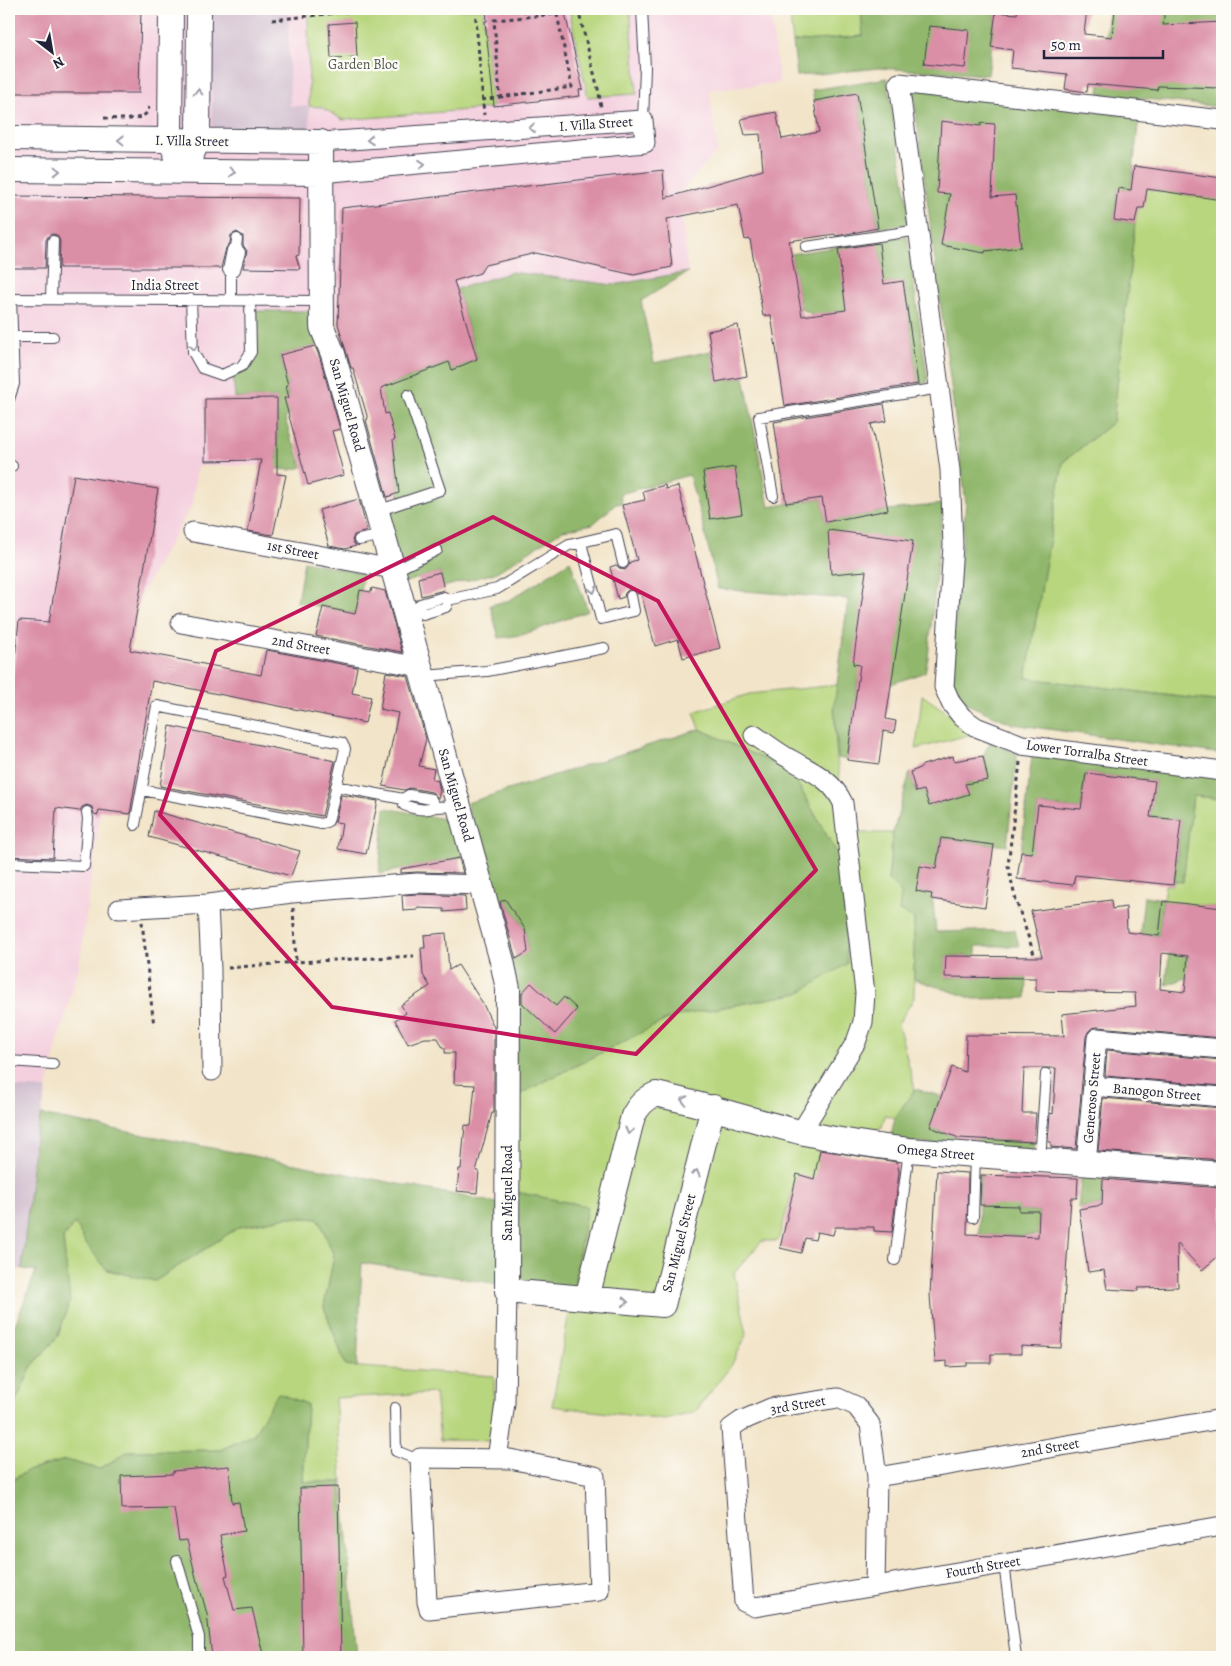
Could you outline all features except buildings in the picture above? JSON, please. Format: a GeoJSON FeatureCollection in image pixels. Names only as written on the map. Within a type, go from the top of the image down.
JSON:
{"type":"FeatureCollection","features":[{"type":"Feature","properties":{"kind":"street"},"geometry":{"type":"LineString","coordinates":[[171,9],[170,140],[184,172]]}},
{"type":"Feature","properties":{"kind":"street"},"geometry":{"type":"LineString","coordinates":[[184,172],[198,141],[199,9]]}},
{"type":"Feature","properties":{"kind":"street"},"geometry":{"type":"LineString","coordinates":[[940,388],[899,84],[1222,120]]}},
{"type":"Feature","properties":{"kind":"street","name":"I. Villa Street"},"geometry":{"type":"LineString","coordinates":[[9,138],[321,142],[643,120],[645,143],[321,173],[9,170]]}},
{"type":"Feature","properties":{"kind":"street"},"geometry":{"type":"LineString","coordinates":[[602,123],[604,148]]}},
{"type":"Feature","properties":{"kind":"street"},"geometry":{"type":"LineString","coordinates":[[485,132],[486,159]]}},
{"type":"Feature","properties":{"kind":"street","name":"San Miguel Road"},"geometry":{"type":"LineString","coordinates":[[321,142],[322,327],[333,354],[393,570],[412,611],[422,671],[482,886],[508,989],[505,1403],[497,1459]]}},
{"type":"Feature","properties":{"kind":"street","name":"Lower Torralba Street"},"geometry":{"type":"LineString","coordinates":[[940,388],[950,470],[953,545],[944,687],[951,703],[962,717],[976,727],[1022,745],[1222,771]]}},
{"type":"Feature","properties":{"kind":"street","name":"1st Street"},"geometry":{"type":"LineString","coordinates":[[192,532],[393,570]]}},
{"type":"Feature","properties":{"kind":"street","name":"2nd Street"},"geometry":{"type":"LineString","coordinates":[[181,623],[422,671]]}},
{"type":"Feature","properties":{"kind":"street"},"geometry":{"type":"LineString","coordinates":[[754,735],[789,759],[825,779],[837,791],[843,803],[865,993],[863,1022],[856,1042],[801,1132]]}},
{"type":"Feature","properties":{"kind":"street"},"geometry":{"type":"LineString","coordinates":[[119,909],[208,904],[292,893],[417,883],[482,886]]}},
{"type":"Feature","properties":{"kind":"street"},"geometry":{"type":"LineString","coordinates":[[208,904],[212,1071]]}},
{"type":"Feature","properties":{"kind":"street","name":"Generoso Street"},"geometry":{"type":"LineString","coordinates":[[1086,1164],[1097,1038],[1222,1049]]}},
{"type":"Feature","properties":{"kind":"street","name":"Banogon Street"},"geometry":{"type":"LineString","coordinates":[[1093,1086],[1222,1097]]}},
{"type":"Feature","properties":{"kind":"street","name":"Omega Street"},"geometry":{"type":"LineString","coordinates":[[587,1298],[633,1116],[638,1106],[645,1099],[656,1094],[713,1107],[801,1132],[878,1146],[1222,1174]]}},
{"type":"Feature","properties":{"kind":"street","name":"San Miguel Street"},"geometry":{"type":"LineString","coordinates":[[507,1291],[663,1305],[713,1107]]}},
{"type":"Feature","properties":{"kind":"street","name":"3rd Street"},"geometry":{"type":"LineString","coordinates":[[744,1602],[732,1428],[741,1421],[771,1408],[838,1398],[856,1406],[870,1424],[878,1476],[875,1586]]}},
{"type":"Feature","properties":{"kind":"street","name":"2nd Street"},"geometry":{"type":"LineString","coordinates":[[878,1476],[1222,1419]]}},
{"type":"Feature","properties":{"kind":"street"},"geometry":{"type":"LineString","coordinates":[[420,1458],[510,1460],[595,1476],[599,1591],[429,1609],[427,1602],[420,1458]]}},
{"type":"Feature","properties":{"kind":"street","name":"Fourth Street"},"geometry":{"type":"LineString","coordinates":[[744,1602],[755,1607],[1222,1526]]}},
{"type":"Feature","properties":{"kind":"lane"},"geometry":{"type":"LineString","coordinates":[[642,9],[645,68],[643,120]]}},
{"type":"Feature","properties":{"kind":"lane"},"geometry":{"type":"LineString","coordinates":[[806,248],[919,230]]}},
{"type":"Feature","properties":{"kind":"lane"},"geometry":{"type":"LineString","coordinates":[[51,299],[53,241]]}},
{"type":"Feature","properties":{"kind":"lane"},"geometry":{"type":"LineString","coordinates":[[230,299],[234,268],[228,270],[229,260],[236,243]]}},
{"type":"Feature","properties":{"kind":"lane"},"geometry":{"type":"LineString","coordinates":[[9,399],[14,384],[10,299]]}},
{"type":"Feature","properties":{"kind":"lane","name":"India Street"},"geometry":{"type":"LineString","coordinates":[[10,299],[322,300]]}},
{"type":"Feature","properties":{"kind":"lane"},"geometry":{"type":"LineString","coordinates":[[191,299],[193,352],[202,368],[222,374],[242,366],[251,352],[250,300]]}},
{"type":"Feature","properties":{"kind":"lane"},"geometry":{"type":"LineString","coordinates":[[12,337],[53,337]]}},
{"type":"Feature","properties":{"kind":"lane"},"geometry":{"type":"LineString","coordinates":[[773,496],[758,417],[940,388]]}},
{"type":"Feature","properties":{"kind":"lane"},"geometry":{"type":"LineString","coordinates":[[377,511],[440,490],[408,395]]}},
{"type":"Feature","properties":{"kind":"lane"},"geometry":{"type":"LineString","coordinates":[[359,540],[383,534]]}},
{"type":"Feature","properties":{"kind":"lane"},"geometry":{"type":"LineString","coordinates":[[412,611],[423,614],[446,607],[448,600],[497,589],[569,545],[616,534],[623,563]]}},
{"type":"Feature","properties":{"kind":"lane"},"geometry":{"type":"LineString","coordinates":[[581,543],[601,619],[634,611],[631,596]]}},
{"type":"Feature","properties":{"kind":"lane"},"geometry":{"type":"LineString","coordinates":[[393,570],[437,550]]}},
{"type":"Feature","properties":{"kind":"lane"},"geometry":{"type":"LineString","coordinates":[[422,671],[487,671],[604,648]]}},
{"type":"Feature","properties":{"kind":"lane"},"geometry":{"type":"LineString","coordinates":[[135,825],[157,706],[342,743],[345,749],[328,821],[322,824],[142,790]]}},
{"type":"Feature","properties":{"kind":"lane"},"geometry":{"type":"LineString","coordinates":[[336,786],[403,799],[409,795],[431,799],[435,807],[459,806]]}},
{"type":"Feature","properties":{"kind":"lane"},"geometry":{"type":"LineString","coordinates":[[9,863],[84,866],[87,812]]}},
{"type":"Feature","properties":{"kind":"lane"},"geometry":{"type":"LineString","coordinates":[[9,1061],[53,1064]]}},
{"type":"Feature","properties":{"kind":"lane"},"geometry":{"type":"LineString","coordinates":[[1040,1160],[1046,1074]]}},
{"type":"Feature","properties":{"kind":"lane"},"geometry":{"type":"LineString","coordinates":[[896,1260],[909,1150]]}},
{"type":"Feature","properties":{"kind":"lane"},"geometry":{"type":"LineString","coordinates":[[974,1217],[976,1155]]}},
{"type":"Feature","properties":{"kind":"lane"},"geometry":{"type":"LineString","coordinates":[[394,1408],[396,1451],[411,1457],[420,1458]]}},
{"type":"Feature","properties":{"kind":"lane"},"geometry":{"type":"LineString","coordinates":[[177,1561],[199,1637],[199,1657]]}},
{"type":"Feature","properties":{"kind":"lane"},"geometry":{"type":"LineString","coordinates":[[1004,1563],[1016,1657]]}},
{"type":"Feature","properties":{"kind":"path"},"geometry":{"type":"LineString","coordinates":[[272,20],[324,11],[373,9]]}},
{"type":"Feature","properties":{"kind":"path"},"geometry":{"type":"LineString","coordinates":[[475,9],[485,132]]}},
{"type":"Feature","properties":{"kind":"path"},"geometry":{"type":"LineString","coordinates":[[524,9],[525,17]]}},
{"type":"Feature","properties":{"kind":"path"},"geometry":{"type":"LineString","coordinates":[[578,9],[600,93],[602,123]]}},
{"type":"Feature","properties":{"kind":"path"},"geometry":{"type":"LineString","coordinates":[[482,100],[572,87],[557,14],[494,20],[500,96]]}},
{"type":"Feature","properties":{"kind":"path"},"geometry":{"type":"LineString","coordinates":[[102,118],[142,117],[148,113],[149,104]]}},
{"type":"Feature","properties":{"kind":"path"},"geometry":{"type":"LineString","coordinates":[[1022,745],[1008,866],[1015,898],[1034,954]]}},
{"type":"Feature","properties":{"kind":"path"},"geometry":{"type":"LineString","coordinates":[[292,893],[296,962]]}},
{"type":"Feature","properties":{"kind":"path"},"geometry":{"type":"LineString","coordinates":[[140,908],[154,1026]]}},
{"type":"Feature","properties":{"kind":"path"},"geometry":{"type":"LineString","coordinates":[[211,970],[296,962],[414,956]]}},
{"type":"Feature","properties":{"kind":"highlighted area"},"geometry":{"type":"Polygon","coordinates":[[[493,517],[658,601],[816,870],[636,1054],[332,1007],[160,815],[216,651],[493,517]]]}},
{"type":"Feature","properties":{"kind":"shaded area"},"geometry":{"type":"Polygon","coordinates":[[[9,9],[770,9],[779,83],[709,90],[718,151],[679,193],[688,272],[613,285],[512,272],[360,319],[276,319],[281,465],[197,466],[192,505],[139,597],[127,648],[79,966],[58,1041],[35,1139],[22,1269],[9,1271],[9,9]]]}},
{"type":"Feature","properties":{"kind":"shaded area"},"geometry":{"type":"Polygon","coordinates":[[[211,9],[288,9],[290,106],[309,106],[310,129],[212,130],[211,9]]]}},
{"type":"Feature","properties":{"kind":"shaded area"},"geometry":{"type":"Polygon","coordinates":[[[9,1087],[47,1089],[35,1139],[22,1269],[9,1271],[9,1087]]]}},
{"type":"Feature","properties":{"kind":"green space","name":"Garden Bloc"},"geometry":{"type":"Polygon","coordinates":[[[308,9],[483,9],[492,108],[343,120],[321,107],[309,106],[308,9]]]}},
{"type":"Feature","properties":{"kind":"green space"},"geometry":{"type":"Polygon","coordinates":[[[569,9],[630,9],[637,94],[588,97],[569,9]]]}},
{"type":"Feature","properties":{"kind":"green space"},"geometry":{"type":"Polygon","coordinates":[[[789,9],[861,9],[863,36],[793,42],[789,9]]]}},
{"type":"Feature","properties":{"kind":"green space"},"geometry":{"type":"Polygon","coordinates":[[[861,9],[996,9],[988,75],[879,68],[797,76],[793,42],[863,36],[861,9]]]}},
{"type":"Feature","properties":{"kind":"green space"},"geometry":{"type":"Polygon","coordinates":[[[1109,9],[1222,9],[1222,107],[1099,94],[1109,9]]]}},
{"type":"Feature","properties":{"kind":"green space"},"geometry":{"type":"Polygon","coordinates":[[[887,78],[911,224],[878,228],[857,94],[814,101],[812,90],[887,78]]]}},
{"type":"Feature","properties":{"kind":"green space"},"geometry":{"type":"Polygon","coordinates":[[[913,89],[1139,117],[1131,187],[1146,192],[1118,188],[1114,220],[1135,223],[1113,422],[1063,462],[1026,678],[1222,702],[1222,754],[1013,724],[967,704],[949,679],[966,503],[913,89]]]}},
{"type":"Feature","properties":{"kind":"green space"},"geometry":{"type":"Polygon","coordinates":[[[1147,189],[1222,200],[1222,702],[1026,678],[1063,462],[1113,422],[1135,223],[1138,208],[1147,189]]]}},
{"type":"Feature","properties":{"kind":"green space"},"geometry":{"type":"Polygon","coordinates":[[[907,236],[928,382],[918,384],[904,281],[884,284],[879,248],[847,310],[814,315],[801,309],[791,254],[907,236]]]}},
{"type":"Feature","properties":{"kind":"green space"},"geometry":{"type":"Polygon","coordinates":[[[512,272],[613,285],[688,272],[641,301],[654,363],[711,351],[716,382],[744,377],[769,507],[822,498],[826,522],[888,510],[943,504],[925,672],[891,684],[858,680],[847,760],[838,758],[834,708],[848,599],[718,589],[689,475],[620,494],[622,503],[616,504],[593,524],[563,530],[495,573],[443,587],[440,572],[406,582],[386,513],[406,506],[399,493],[393,440],[395,439],[385,414],[383,398],[379,389],[449,362],[452,370],[477,359],[457,289],[512,272]]]}},
{"type":"Feature","properties":{"kind":"green space"},"geometry":{"type":"Polygon","coordinates":[[[254,311],[308,311],[319,345],[280,355],[288,385],[286,386],[292,413],[285,418],[302,467],[291,470],[260,467],[277,460],[277,398],[235,398],[233,377],[255,358],[254,311]]]}},
{"type":"Feature","properties":{"kind":"green space"},"geometry":{"type":"Polygon","coordinates":[[[304,561],[363,574],[356,614],[297,602],[304,561]]]}},
{"type":"Feature","properties":{"kind":"green space"},"geometry":{"type":"Polygon","coordinates":[[[570,561],[588,611],[522,635],[499,638],[490,605],[510,600],[570,561]]]}},
{"type":"Feature","properties":{"kind":"green space"},"geometry":{"type":"Polygon","coordinates":[[[837,685],[835,722],[837,759],[842,797],[850,833],[893,833],[888,880],[901,893],[914,919],[914,998],[898,1024],[915,1089],[895,1118],[885,1115],[882,1127],[860,1137],[820,1148],[817,1163],[827,1165],[823,1182],[797,1175],[778,1241],[762,1241],[734,1273],[747,1334],[731,1366],[695,1412],[666,1420],[552,1406],[587,1206],[510,1191],[512,1098],[672,1017],[799,993],[843,864],[791,772],[700,729],[694,712],[749,694],[837,685]]]}},
{"type":"Feature","properties":{"kind":"green space"},"geometry":{"type":"Polygon","coordinates":[[[922,695],[976,733],[916,749],[922,695]]]}},
{"type":"Feature","properties":{"kind":"green space"},"geometry":{"type":"Polygon","coordinates":[[[700,729],[791,772],[843,864],[847,964],[799,993],[672,1017],[512,1098],[511,960],[528,952],[525,929],[505,899],[492,907],[467,803],[700,729]]]}},
{"type":"Feature","properties":{"kind":"green space"},"geometry":{"type":"Polygon","coordinates":[[[990,742],[1017,754],[1007,846],[941,838],[936,869],[920,866],[916,891],[932,894],[936,932],[1015,930],[1019,946],[976,946],[976,956],[946,956],[946,977],[1027,978],[1026,998],[974,999],[914,979],[914,919],[899,911],[901,893],[888,880],[893,833],[910,772],[916,792],[924,790],[929,806],[968,794],[965,784],[988,780],[983,756],[990,742]]]}},
{"type":"Feature","properties":{"kind":"green space"},"geometry":{"type":"Polygon","coordinates":[[[1032,755],[1222,777],[1222,799],[1193,796],[1183,882],[1174,881],[1181,820],[1150,817],[1155,781],[1086,773],[1081,809],[1038,805],[1033,848],[1076,859],[1021,852],[1032,755]]]}},
{"type":"Feature","properties":{"kind":"green space"},"geometry":{"type":"Polygon","coordinates":[[[1193,796],[1222,799],[1222,908],[1163,901],[1165,885],[1173,885],[1174,881],[1183,882],[1193,796]]]}},
{"type":"Feature","properties":{"kind":"green space"},"geometry":{"type":"Polygon","coordinates":[[[385,808],[450,820],[464,857],[379,874],[385,808]]]}},
{"type":"Feature","properties":{"kind":"green space"},"geometry":{"type":"Polygon","coordinates":[[[1144,896],[1163,899],[1159,936],[1140,934],[1144,896]]]}},
{"type":"Feature","properties":{"kind":"green space"},"geometry":{"type":"Polygon","coordinates":[[[1169,954],[1208,958],[1222,966],[1222,982],[1186,978],[1166,985],[1169,954]]]}},
{"type":"Feature","properties":{"kind":"green space"},"geometry":{"type":"Polygon","coordinates":[[[915,1089],[941,1096],[931,1128],[960,1138],[1034,1142],[1033,1154],[890,1140],[895,1118],[915,1089]]]}},
{"type":"Feature","properties":{"kind":"green space"},"geometry":{"type":"Polygon","coordinates":[[[41,1115],[497,1203],[499,1284],[362,1263],[357,1367],[346,1366],[324,1307],[334,1256],[319,1219],[287,1217],[239,1227],[155,1281],[107,1270],[86,1244],[75,1223],[63,1238],[70,1301],[58,1336],[32,1366],[9,1416],[9,1331],[13,1330],[36,1271],[22,1269],[35,1139],[41,1115]]]}},
{"type":"Feature","properties":{"kind":"green space"},"geometry":{"type":"Polygon","coordinates":[[[1082,1171],[1104,1172],[1101,1205],[1078,1208],[1082,1171]]]}},
{"type":"Feature","properties":{"kind":"green space"},"geometry":{"type":"Polygon","coordinates":[[[979,1174],[987,1176],[1019,1206],[1019,1211],[1039,1211],[1038,1235],[979,1235],[979,1174]]]}},
{"type":"Feature","properties":{"kind":"green space"},"geometry":{"type":"Polygon","coordinates":[[[510,1191],[587,1206],[573,1290],[527,1283],[512,1271],[510,1191]]]}},
{"type":"Feature","properties":{"kind":"green space"},"geometry":{"type":"Polygon","coordinates":[[[287,1217],[319,1219],[334,1256],[324,1307],[346,1366],[494,1376],[495,1441],[440,1440],[435,1393],[335,1398],[342,1482],[303,1482],[307,1404],[279,1394],[253,1435],[220,1450],[129,1451],[99,1469],[65,1460],[27,1471],[9,1482],[9,1416],[32,1366],[58,1336],[66,1266],[63,1238],[75,1223],[86,1244],[155,1281],[239,1227],[287,1217]]]}},
{"type":"Feature","properties":{"kind":"green space"},"geometry":{"type":"Polygon","coordinates":[[[278,1393],[307,1404],[303,1482],[342,1482],[357,1657],[9,1657],[9,1482],[27,1471],[65,1460],[99,1469],[129,1451],[220,1450],[253,1435],[278,1393]]]}}]}
